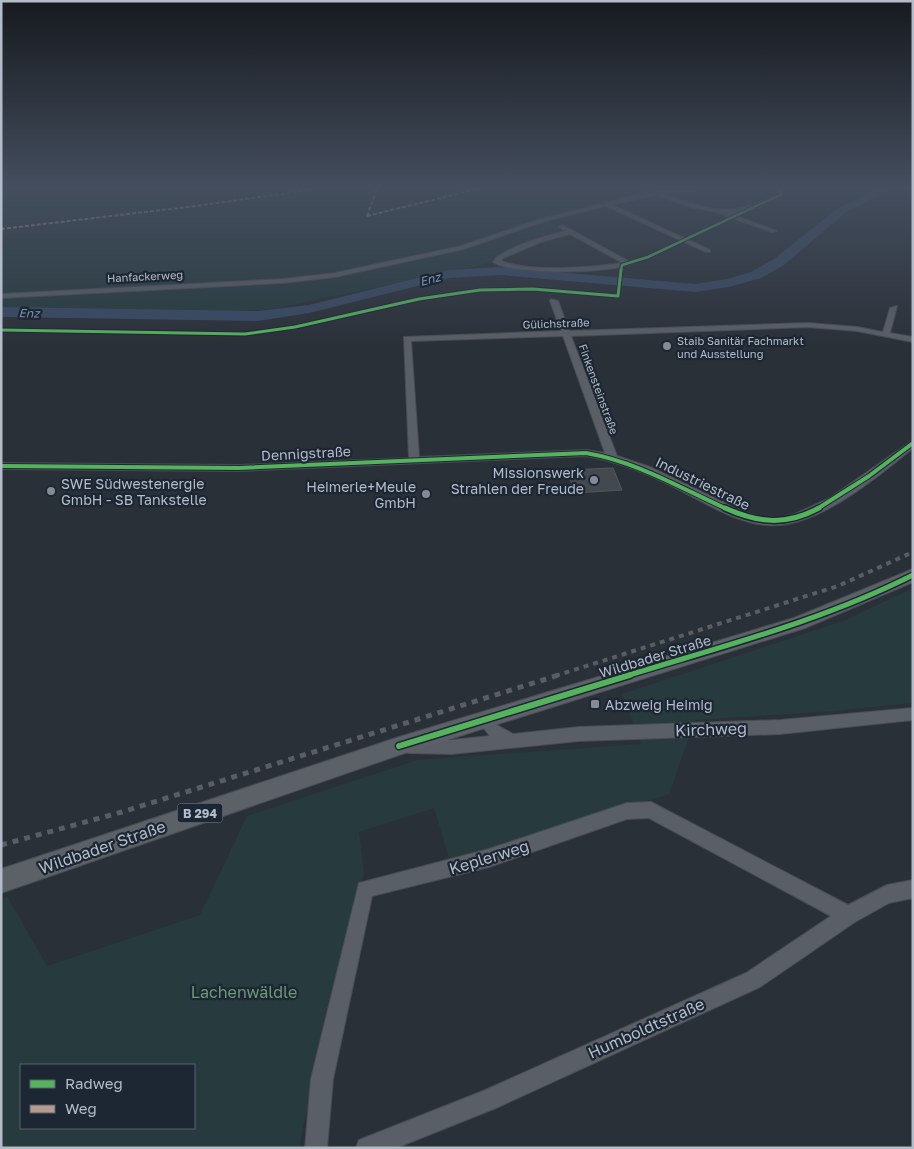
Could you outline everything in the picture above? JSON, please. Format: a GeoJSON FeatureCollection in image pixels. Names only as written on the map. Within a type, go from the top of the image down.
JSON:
{"type":"FeatureCollection","features":[{"type":"Feature","properties":{"kind":"main road","name":"Wildbader Straße"},"geometry":{"type":"LineString","coordinates":[[1,881],[399,746],[799,624],[886,589],[913,575]]}},
{"type":"Feature","properties":{"kind":"street","name":"Hanfackerweg"},"geometry":{"type":"LineString","coordinates":[[1,296],[283,281],[335,275],[477,244],[489,240]]}},
{"type":"Feature","properties":{"kind":"street"},"geometry":{"type":"LineString","coordinates":[[540,240],[500,257],[497,262],[508,266],[566,269],[626,264],[583,240]]}},
{"type":"Feature","properties":{"kind":"street"},"geometry":{"type":"LineString","coordinates":[[683,240],[708,251]]}},
{"type":"Feature","properties":{"kind":"street","name":"Finkensteinstraße"},"geometry":{"type":"LineString","coordinates":[[554,301],[612,456]]}},
{"type":"Feature","properties":{"kind":"street"},"geometry":{"type":"LineString","coordinates":[[886,334],[894,308]]}},
{"type":"Feature","properties":{"kind":"street","name":"Gülichstraße"},"geometry":{"type":"LineString","coordinates":[[414,460],[407,339],[827,326],[886,334],[913,340]]}},
{"type":"Feature","properties":{"kind":"street","name":"Industriestraße"},"geometry":{"type":"LineString","coordinates":[[612,456],[659,474],[740,516],[756,520],[783,522],[806,514],[844,492],[873,474],[913,443]]}},
{"type":"Feature","properties":{"kind":"street","name":"Dennigstraße"},"geometry":{"type":"LineString","coordinates":[[1,466],[232,468],[574,452],[612,456]]}},
{"type":"Feature","properties":{"kind":"street","name":"Kirchweg"},"geometry":{"type":"LineString","coordinates":[[399,746],[452,747],[579,734],[780,727],[913,714]]}},
{"type":"Feature","properties":{"kind":"street"},"geometry":{"type":"LineString","coordinates":[[485,720],[492,730],[510,740]]}},
{"type":"Feature","properties":{"kind":"street","name":"Keplerweg"},"geometry":{"type":"LineString","coordinates":[[316,1148],[322,1079],[365,888],[442,871],[489,858],[627,811],[651,810],[848,915]]}},
{"type":"Feature","properties":{"kind":"street","name":"Humboldtstraße"},"geometry":{"type":"LineString","coordinates":[[367,1148],[488,1100],[753,980],[848,915],[887,894],[913,889]]}},
{"type":"Feature","properties":{"kind":"green space"},"geometry":{"type":"Polygon","coordinates":[[[1,240],[543,240],[482,265],[273,309],[214,312],[1,311],[1,240]]]}},
{"type":"Feature","properties":{"kind":"green space","name":"Lachenwäldle"},"geometry":{"type":"Polygon","coordinates":[[[913,588],[913,703],[835,711],[695,720],[669,794],[450,862],[434,808],[359,832],[364,872],[302,1131],[300,1148],[1,1148],[1,901],[7,896],[47,966],[200,915],[247,816],[417,760],[641,744],[622,694],[843,621],[913,588]]]}},
{"type":"Feature","properties":{"kind":"building","name":"Missionswerk Strahlen der Freude"},"geometry":{"type":"Polygon","coordinates":[[[613,468],[622,490],[575,493],[567,470],[613,468]]]}},
{"type":"Feature","properties":{"kind":"waterway","name":"Enz"},"geometry":{"type":"LineString","coordinates":[[1,312],[258,316],[309,309],[449,274],[500,271],[695,288],[729,283],[756,275],[779,262],[806,240]]}},
{"type":"Feature","properties":{"kind":"railway"},"geometry":{"type":"LineString","coordinates":[[555,676],[838,586],[913,552]]}},
{"type":"Feature","properties":{"kind":"railway"},"geometry":{"type":"LineString","coordinates":[[1,845],[122,812],[559,675]]}},
{"type":"Feature","properties":{"kind":"cycle path"},"geometry":{"type":"LineString","coordinates":[[1,330],[245,334],[295,327],[419,299],[480,290],[533,289],[618,296],[622,265],[648,257],[685,240]]}},
{"type":"Feature","properties":{"kind":"cycle path"},"geometry":{"type":"LineString","coordinates":[[1,466],[239,468],[586,453],[607,456],[627,462],[646,469],[740,515],[756,520],[774,522],[785,521],[816,510],[852,489],[913,443]]}},
{"type":"Feature","properties":{"kind":"cycle path"},"geometry":{"type":"LineString","coordinates":[[399,746],[799,623],[885,589],[913,575]]}},
{"type":"Feature","properties":{"kind":"place","name":"Staib Sanitär Fachmarkt und Ausstellung"},"geometry":{"type":"Point","coordinates":[667,346]}},
{"type":"Feature","properties":{"kind":"place","name":"Missionswerk Strahlen der Freude"},"geometry":{"type":"Point","coordinates":[594,480]}},
{"type":"Feature","properties":{"kind":"place","name":"SWE Südwestenergie GmbH - SB Tankstelle"},"geometry":{"type":"Point","coordinates":[51,491]}},
{"type":"Feature","properties":{"kind":"place","name":"Heimerle+Meule GmbH"},"geometry":{"type":"Point","coordinates":[426,494]}},
{"type":"Feature","properties":{"kind":"place","name":"Abzweig Heimig"},"geometry":{"type":"Point","coordinates":[595,704]}}]}
